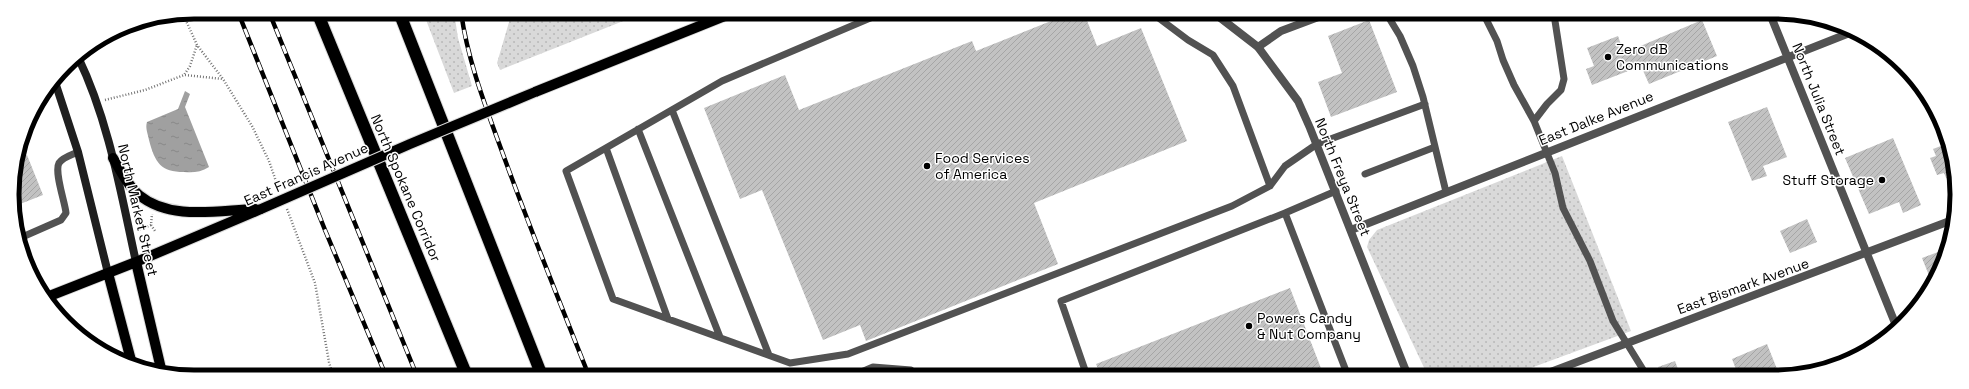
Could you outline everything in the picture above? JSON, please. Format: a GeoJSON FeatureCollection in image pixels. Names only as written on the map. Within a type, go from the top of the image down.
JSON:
{"type":"FeatureCollection","features":[{"type":"Feature","properties":{"kind":"highway","name":"North Spokane Corridor"},"geometry":{"type":"LineString","coordinates":[[320,19],[465,370]]}},
{"type":"Feature","properties":{"kind":"highway"},"geometry":{"type":"LineString","coordinates":[[402,19],[540,370]]}},
{"type":"Feature","properties":{"kind":"main road","name":"East Francis Avenue"},"geometry":{"type":"LineString","coordinates":[[51,295],[136,262],[410,144],[715,19]]}},
{"type":"Feature","properties":{"kind":"main road","name":"North Market Street"},"geometry":{"type":"LineString","coordinates":[[80,62],[95,102],[113,158],[161,367]]}},
{"type":"Feature","properties":{"kind":"main road"},"geometry":{"type":"LineString","coordinates":[[56,86],[78,152],[130,358]]}},
{"type":"Feature","properties":{"kind":"main road"},"geometry":{"type":"LineString","coordinates":[[113,158],[138,195],[158,206],[183,212],[261,209]]}},
{"type":"Feature","properties":{"kind":"street","name":"North Freya Street"},"geometry":{"type":"LineString","coordinates":[[1222,19],[1258,47],[1298,101],[1336,191],[1406,370]]}},
{"type":"Feature","properties":{"kind":"street"},"geometry":{"type":"LineString","coordinates":[[1258,47],[1281,31],[1313,19]]}},
{"type":"Feature","properties":{"kind":"street","name":"North Julia Street"},"geometry":{"type":"LineString","coordinates":[[1772,19],[1895,322]]}},
{"type":"Feature","properties":{"kind":"street","name":"East Dalke Avenue"},"geometry":{"type":"LineString","coordinates":[[1351,230],[1846,34]]}},
{"type":"Feature","properties":{"kind":"street","name":"East Bismark Avenue"},"geometry":{"type":"LineString","coordinates":[[1556,370],[1948,222]]}},
{"type":"Feature","properties":{"kind":"lane"},"geometry":{"type":"LineString","coordinates":[[868,19],[722,81],[566,171],[613,299],[790,363],[848,354],[1224,208],[1270,186],[1285,166],[1317,144],[1425,104]]}},
{"type":"Feature","properties":{"kind":"lane"},"geometry":{"type":"LineString","coordinates":[[1160,19],[1188,40],[1213,55],[1233,86],[1270,186]]}},
{"type":"Feature","properties":{"kind":"lane"},"geometry":{"type":"LineString","coordinates":[[1390,19],[1400,36],[1413,66],[1425,104],[1446,192]]}},
{"type":"Feature","properties":{"kind":"lane"},"geometry":{"type":"LineString","coordinates":[[1486,19],[1497,41],[1503,60],[1514,85],[1534,121],[1555,173],[1563,208],[1590,261],[1613,321],[1643,370]]}},
{"type":"Feature","properties":{"kind":"lane"},"geometry":{"type":"LineString","coordinates":[[1534,121],[1547,104],[1561,90],[1564,79],[1555,19]]}},
{"type":"Feature","properties":{"kind":"lane"},"geometry":{"type":"LineString","coordinates":[[672,110],[769,355]]}},
{"type":"Feature","properties":{"kind":"lane"},"geometry":{"type":"LineString","coordinates":[[638,129],[720,337]]}},
{"type":"Feature","properties":{"kind":"lane"},"geometry":{"type":"LineString","coordinates":[[1365,174],[1435,147]]}},
{"type":"Feature","properties":{"kind":"lane"},"geometry":{"type":"LineString","coordinates":[[606,148],[668,319]]}},
{"type":"Feature","properties":{"kind":"lane"},"geometry":{"type":"LineString","coordinates":[[24,236],[61,220],[66,213],[58,171],[59,164],[68,156],[78,152]]}},
{"type":"Feature","properties":{"kind":"lane"},"geometry":{"type":"LineString","coordinates":[[1085,370],[1061,301],[1285,213],[1336,191]]}},
{"type":"Feature","properties":{"kind":"lane"},"geometry":{"type":"LineString","coordinates":[[1285,213],[1346,370]]}},
{"type":"Feature","properties":{"kind":"lane"},"geometry":{"type":"LineString","coordinates":[[866,370],[873,367],[911,370]]}},
{"type":"Feature","properties":{"kind":"path"},"geometry":{"type":"LineString","coordinates":[[185,19],[197,45],[224,79],[252,126],[269,160],[282,196]]}},
{"type":"Feature","properties":{"kind":"path"},"geometry":{"type":"LineString","coordinates":[[184,75],[190,66],[197,45]]}},
{"type":"Feature","properties":{"kind":"path"},"geometry":{"type":"LineString","coordinates":[[95,102],[146,90],[184,75],[224,79]]}},
{"type":"Feature","properties":{"kind":"path"},"geometry":{"type":"LineString","coordinates":[[284,202],[315,283],[328,362],[331,370]]}},
{"type":"Feature","properties":{"kind":"path"},"geometry":{"type":"LineString","coordinates":[[152,213],[151,225],[155,231]]}},
{"type":"Feature","properties":{"kind":"path"},"geometry":{"type":"LineString","coordinates":[[139,230],[151,225]]}},
{"type":"Feature","properties":{"kind":"shaded area"},"geometry":{"type":"Polygon","coordinates":[[[426,19],[455,19],[458,38],[472,86],[454,93],[426,19]]]}},
{"type":"Feature","properties":{"kind":"shaded area"},"geometry":{"type":"Polygon","coordinates":[[[510,19],[628,19],[500,70],[497,63],[510,19]]]}},
{"type":"Feature","properties":{"kind":"shaded area"},"geometry":{"type":"Polygon","coordinates":[[[1562,156],[1631,331],[1525,370],[1425,370],[1367,247],[1369,240],[1377,230],[1562,156]]]}},
{"type":"Feature","properties":{"kind":"water"},"geometry":{"type":"Polygon","coordinates":[[[185,91],[190,94],[185,107],[209,167],[194,172],[176,172],[160,165],[154,155],[146,129],[146,124],[147,122],[178,109],[185,91]]]}},
{"type":"Feature","properties":{"kind":"building","name":"Food Services of America"},"geometry":{"type":"Polygon","coordinates":[[[1056,19],[1086,19],[1097,46],[1141,28],[1187,141],[1034,203],[1058,264],[866,341],[860,325],[823,340],[762,190],[740,199],[704,108],[785,75],[799,110],[972,41],[976,51],[1056,19]]]}},
{"type":"Feature","properties":{"kind":"building"},"geometry":{"type":"Polygon","coordinates":[[[1369,20],[1397,92],[1331,117],[1318,82],[1342,73],[1328,36],[1369,20]]]}},
{"type":"Feature","properties":{"kind":"building"},"geometry":{"type":"Polygon","coordinates":[[[1702,20],[1717,56],[1649,84],[1641,66],[1592,85],[1586,69],[1594,66],[1587,48],[1618,36],[1624,53],[1702,20]]]}},
{"type":"Feature","properties":{"kind":"building"},"geometry":{"type":"Polygon","coordinates":[[[1767,107],[1787,157],[1763,166],[1767,176],[1752,181],[1728,122],[1767,107]]]}},
{"type":"Feature","properties":{"kind":"building","name":"Stuff Storage"},"geometry":{"type":"Polygon","coordinates":[[[1893,138],[1921,205],[1903,213],[1899,202],[1869,214],[1845,158],[1893,138]]]}},
{"type":"Feature","properties":{"kind":"building"},"geometry":{"type":"Polygon","coordinates":[[[1943,145],[1947,160],[1950,187],[1944,173],[1937,175],[1930,158],[1936,156],[1933,149],[1943,145]]]}},
{"type":"Feature","properties":{"kind":"building"},"geometry":{"type":"Polygon","coordinates":[[[27,155],[43,195],[19,204],[19,183],[23,157],[27,155]]]}},
{"type":"Feature","properties":{"kind":"building"},"geometry":{"type":"Polygon","coordinates":[[[1807,219],[1817,242],[1790,253],[1780,231],[1807,219]]]}},
{"type":"Feature","properties":{"kind":"building"},"geometry":{"type":"Polygon","coordinates":[[[1941,251],[1929,276],[1922,258],[1941,251]]]}},
{"type":"Feature","properties":{"kind":"building","name":"Powers Candy & Nut Company"},"geometry":{"type":"Polygon","coordinates":[[[1290,288],[1322,370],[1098,370],[1096,364],[1290,288]]]}},
{"type":"Feature","properties":{"kind":"building"},"geometry":{"type":"Polygon","coordinates":[[[1767,344],[1777,370],[1736,370],[1732,359],[1767,344]]]}},
{"type":"Feature","properties":{"kind":"building"},"geometry":{"type":"Polygon","coordinates":[[[1675,361],[1678,370],[1659,370],[1658,367],[1675,361]]]}},
{"type":"Feature","properties":{"kind":"railway"},"geometry":{"type":"LineString","coordinates":[[241,19],[325,230],[383,370]]}},
{"type":"Feature","properties":{"kind":"railway"},"geometry":{"type":"LineString","coordinates":[[272,19],[415,370]]}},
{"type":"Feature","properties":{"kind":"railway"},"geometry":{"type":"LineString","coordinates":[[462,19],[468,50],[485,104],[587,370]]}},
{"type":"Feature","properties":{"kind":"place","name":"Zero dB Communications"},"geometry":{"type":"Point","coordinates":[1608,57]}},
{"type":"Feature","properties":{"kind":"place","name":"Food Services of America"},"geometry":{"type":"Point","coordinates":[927,166]}},
{"type":"Feature","properties":{"kind":"place","name":"Stuff Storage"},"geometry":{"type":"Point","coordinates":[1882,180]}},
{"type":"Feature","properties":{"kind":"place","name":"Powers Candy & Nut Company"},"geometry":{"type":"Point","coordinates":[1249,326]}}]}
